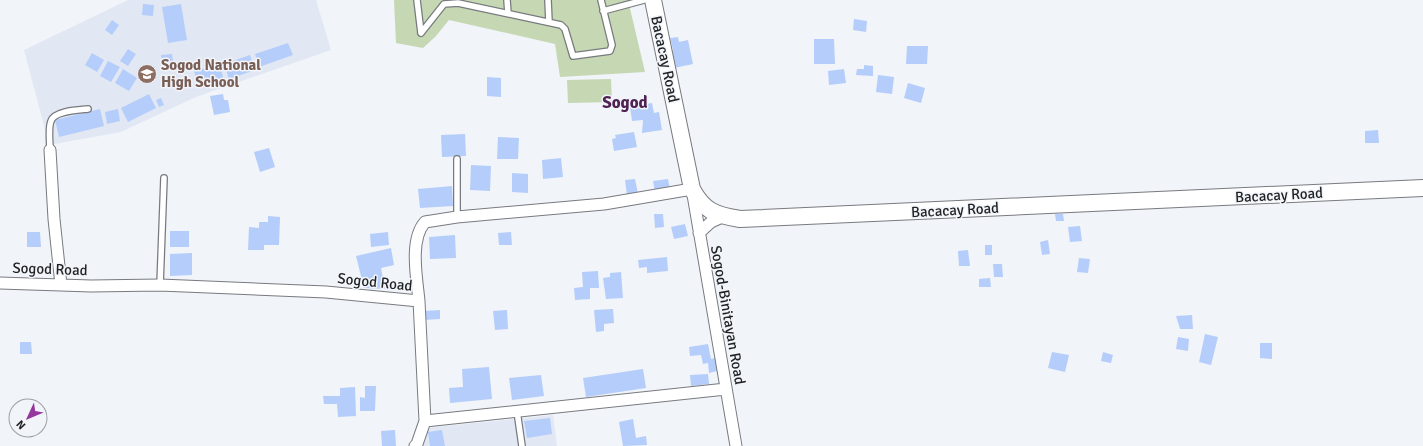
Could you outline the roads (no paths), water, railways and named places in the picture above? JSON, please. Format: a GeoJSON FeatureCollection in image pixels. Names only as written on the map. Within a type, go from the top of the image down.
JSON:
{"type":"FeatureCollection","features":[{"type":"Feature","properties":{"kind":"main road","name":"Bacacay Road"},"geometry":{"type":"LineString","coordinates":[[653,0],[692,188],[703,206],[712,212],[724,216],[740,219],[1423,188]]}},
{"type":"Feature","properties":{"kind":"street"},"geometry":{"type":"LineString","coordinates":[[50,150],[54,219],[61,285]]}},
{"type":"Feature","properties":{"kind":"street","name":"Sogod Road"},"geometry":{"type":"LineString","coordinates":[[0,282],[91,286],[160,285],[326,292],[419,301],[415,254],[420,227],[425,222],[457,217],[604,204],[692,188]]}},
{"type":"Feature","properties":{"kind":"street","name":"Sogod-Binitayan Road"},"geometry":{"type":"LineString","coordinates":[[692,188],[736,446]]}},
{"type":"Feature","properties":{"kind":"street"},"geometry":{"type":"LineString","coordinates":[[699,233],[711,222],[724,216]]}},
{"type":"Feature","properties":{"kind":"street"},"geometry":{"type":"LineString","coordinates":[[415,446],[425,421],[419,301]]}},
{"type":"Feature","properties":{"kind":"street"},"geometry":{"type":"LineString","coordinates":[[425,421],[726,388]]}},
{"type":"Feature","properties":{"kind":"lane"},"geometry":{"type":"LineString","coordinates":[[417,0],[421,33],[444,4],[458,1],[561,25],[565,29],[573,56],[610,51],[612,46],[601,0]]}},
{"type":"Feature","properties":{"kind":"lane"},"geometry":{"type":"LineString","coordinates":[[507,0],[508,13]]}},
{"type":"Feature","properties":{"kind":"lane"},"geometry":{"type":"LineString","coordinates":[[548,0],[549,22]]}},
{"type":"Feature","properties":{"kind":"lane"},"geometry":{"type":"LineString","coordinates":[[603,11],[644,0]]}},
{"type":"Feature","properties":{"kind":"lane"},"geometry":{"type":"LineString","coordinates":[[50,150],[50,122],[53,117],[59,114],[88,108]]}},
{"type":"Feature","properties":{"kind":"lane"},"geometry":{"type":"LineString","coordinates":[[457,159],[457,217]]}},
{"type":"Feature","properties":{"kind":"lane"},"geometry":{"type":"LineString","coordinates":[[160,285],[164,178]]}},
{"type":"Feature","properties":{"kind":"lane"},"geometry":{"type":"LineString","coordinates":[[517,411],[522,446]]}},
{"type":"Feature","properties":{"kind":"place","name":"Sogod National High School"},"geometry":{"type":"Point","coordinates":[147,74]}},
{"type":"Feature","properties":{"kind":"district","name":"Sogod"},"geometry":{"type":"Point","coordinates":[625,102]}}]}
